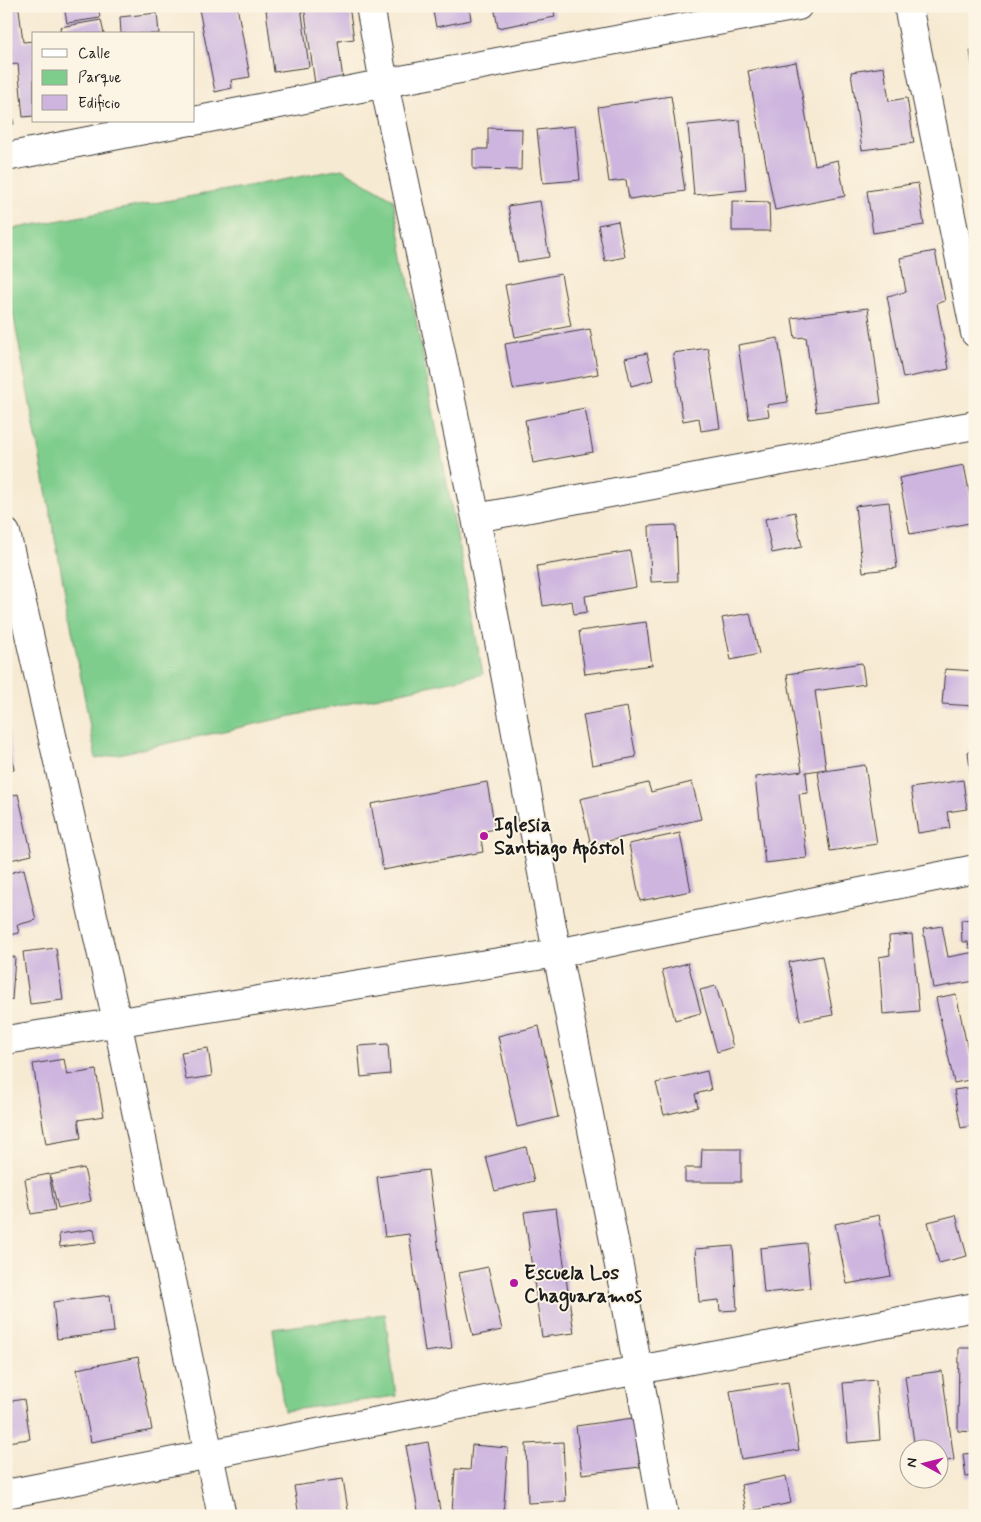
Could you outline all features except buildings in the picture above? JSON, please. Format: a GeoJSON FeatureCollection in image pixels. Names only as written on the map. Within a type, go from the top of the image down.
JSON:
{"type":"FeatureCollection","features":[{"type":"Feature","properties":{"kind":"street"},"geometry":{"type":"LineString","coordinates":[[370,6],[384,84],[476,518],[557,953],[624,1291],[664,1516]]}},
{"type":"Feature","properties":{"kind":"street"},"geometry":{"type":"LineString","coordinates":[[195,120],[798,6]]}},
{"type":"Feature","properties":{"kind":"street"},"geometry":{"type":"LineString","coordinates":[[908,6],[975,333]]}},
{"type":"Feature","properties":{"kind":"street"},"geometry":{"type":"LineString","coordinates":[[6,157],[185,122]]}},
{"type":"Feature","properties":{"kind":"street"},"geometry":{"type":"LineString","coordinates":[[476,518],[975,425]]}},
{"type":"Feature","properties":{"kind":"street"},"geometry":{"type":"LineString","coordinates":[[6,533],[12,581],[116,1021],[222,1516]]}},
{"type":"Feature","properties":{"kind":"street"},"geometry":{"type":"LineString","coordinates":[[6,1040],[116,1021],[557,953],[975,869]]}},
{"type":"Feature","properties":{"kind":"street"},"geometry":{"type":"LineString","coordinates":[[6,1494],[638,1370],[975,1307]]}},
{"type":"Feature","properties":{"kind":"green space"},"geometry":{"type":"Polygon","coordinates":[[[342,169],[393,199],[483,674],[96,759],[6,275],[6,230],[342,169]]]}},
{"type":"Feature","properties":{"kind":"green space"},"geometry":{"type":"Polygon","coordinates":[[[385,1314],[396,1396],[284,1411],[273,1329],[385,1314]]]}},
{"type":"Feature","properties":{"kind":"place","name":"Iglesia Santiago Apóstol"},"geometry":{"type":"Point","coordinates":[484,836]}},
{"type":"Feature","properties":{"kind":"place","name":"Escuela Los Chaguaramos"},"geometry":{"type":"Point","coordinates":[514,1283]}}]}
